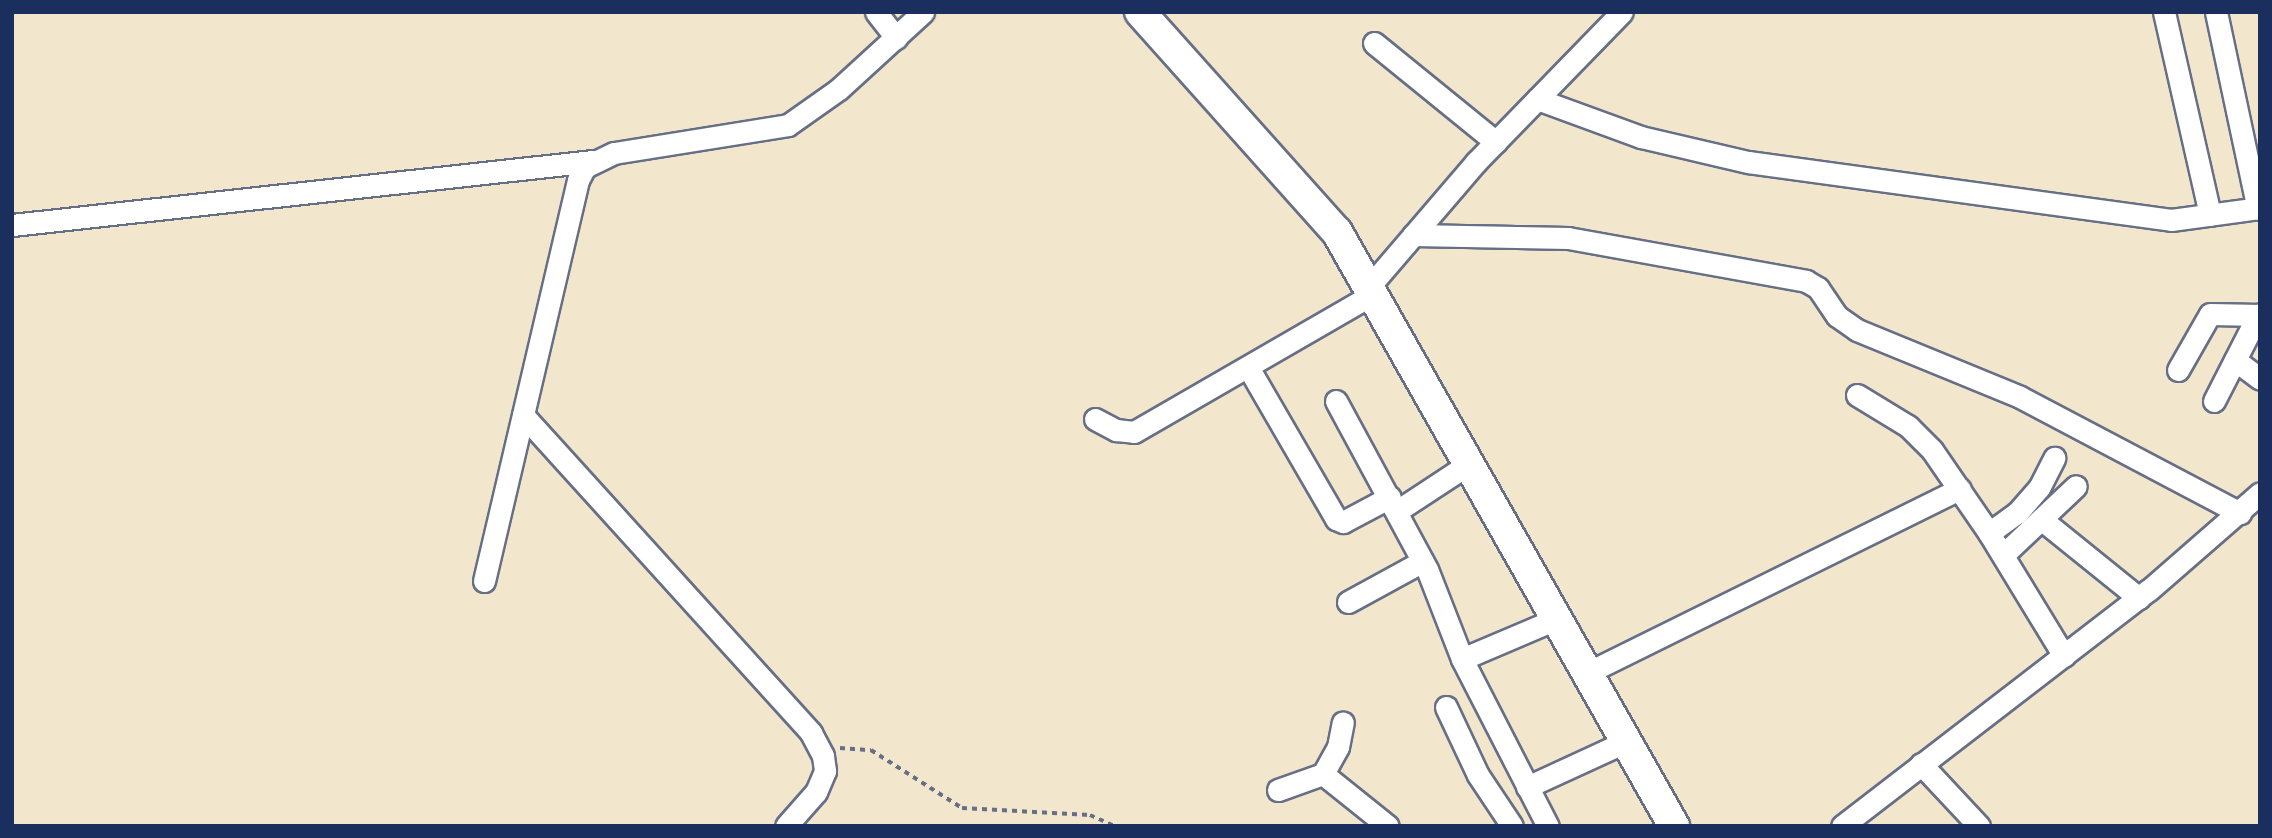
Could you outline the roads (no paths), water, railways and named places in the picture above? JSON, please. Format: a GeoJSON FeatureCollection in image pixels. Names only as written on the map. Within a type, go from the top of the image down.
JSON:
{"type":"FeatureCollection","features":[{"type":"Feature","properties":{"kind":"main road"},"geometry":{"type":"LineString","coordinates":[[1140,12],[1303,189],[1338,232],[1554,620],[1674,826]]}},
{"type":"Feature","properties":{"kind":"street"},"geometry":{"type":"LineString","coordinates":[[876,12],[896,38]]}},
{"type":"Feature","properties":{"kind":"street"},"geometry":{"type":"LineString","coordinates":[[12,225],[593,161],[614,153],[788,125],[818,107],[923,12]]}},
{"type":"Feature","properties":{"kind":"street"},"geometry":{"type":"LineString","coordinates":[[1095,419],[1116,430],[1134,432],[1248,367],[1369,291],[1413,235],[1496,142],[1622,12]]}},
{"type":"Feature","properties":{"kind":"street"},"geometry":{"type":"LineString","coordinates":[[2164,12],[2210,215]]}},
{"type":"Feature","properties":{"kind":"street"},"geometry":{"type":"LineString","coordinates":[[1537,99],[1641,137],[1748,162],[2171,220],[2259,208],[2216,12]]}},
{"type":"Feature","properties":{"kind":"street"},"geometry":{"type":"LineString","coordinates":[[1374,43],[1496,142]]}},
{"type":"Feature","properties":{"kind":"street"},"geometry":{"type":"LineString","coordinates":[[484,581],[578,180],[593,161]]}},
{"type":"Feature","properties":{"kind":"street"},"geometry":{"type":"LineString","coordinates":[[1413,235],[1569,238],[1806,281],[1818,288],[1837,316],[1857,330],[2020,397],[2240,513]]}},
{"type":"Feature","properties":{"kind":"street"},"geometry":{"type":"LineString","coordinates":[[2178,370],[2210,314],[2259,315],[2214,401]]}},
{"type":"Feature","properties":{"kind":"street"},"geometry":{"type":"LineString","coordinates":[[2235,360],[2260,379]]}},
{"type":"Feature","properties":{"kind":"street"},"geometry":{"type":"LineString","coordinates":[[1248,367],[1336,519],[1343,522],[1393,504],[1467,465]]}},
{"type":"Feature","properties":{"kind":"street"},"geometry":{"type":"LineString","coordinates":[[1857,395],[1908,426],[1961,489],[2064,656]]}},
{"type":"Feature","properties":{"kind":"street"},"geometry":{"type":"LineString","coordinates":[[1336,401],[1423,561],[1462,659],[1548,826]]}},
{"type":"Feature","properties":{"kind":"street"},"geometry":{"type":"LineString","coordinates":[[523,415],[811,733],[824,756],[825,771],[816,792],[786,826]]}},
{"type":"Feature","properties":{"kind":"street"},"geometry":{"type":"LineString","coordinates":[[1989,533],[2017,513],[2039,488],[2054,458]]}},
{"type":"Feature","properties":{"kind":"street"},"geometry":{"type":"LineString","coordinates":[[2003,555],[2076,486]]}},
{"type":"Feature","properties":{"kind":"street"},"geometry":{"type":"LineString","coordinates":[[1585,674],[1961,489]]}},
{"type":"Feature","properties":{"kind":"street"},"geometry":{"type":"LineString","coordinates":[[1842,826],[2139,598],[2260,493]]}},
{"type":"Feature","properties":{"kind":"street"},"geometry":{"type":"LineString","coordinates":[[2041,519],[2139,598]]}},
{"type":"Feature","properties":{"kind":"street"},"geometry":{"type":"LineString","coordinates":[[1348,602],[1423,561]]}},
{"type":"Feature","properties":{"kind":"street"},"geometry":{"type":"LineString","coordinates":[[1462,659],[1554,620]]}},
{"type":"Feature","properties":{"kind":"street"},"geometry":{"type":"LineString","coordinates":[[1446,708],[1478,775],[1512,826]]}},
{"type":"Feature","properties":{"kind":"street"},"geometry":{"type":"LineString","coordinates":[[1278,790],[1323,774],[1338,747],[1343,722]]}},
{"type":"Feature","properties":{"kind":"street"},"geometry":{"type":"LineString","coordinates":[[1527,787],[1625,742]]}},
{"type":"Feature","properties":{"kind":"street"},"geometry":{"type":"LineString","coordinates":[[1921,764],[1979,826]]}},
{"type":"Feature","properties":{"kind":"street"},"geometry":{"type":"LineString","coordinates":[[1323,774],[1388,826]]}}]}
